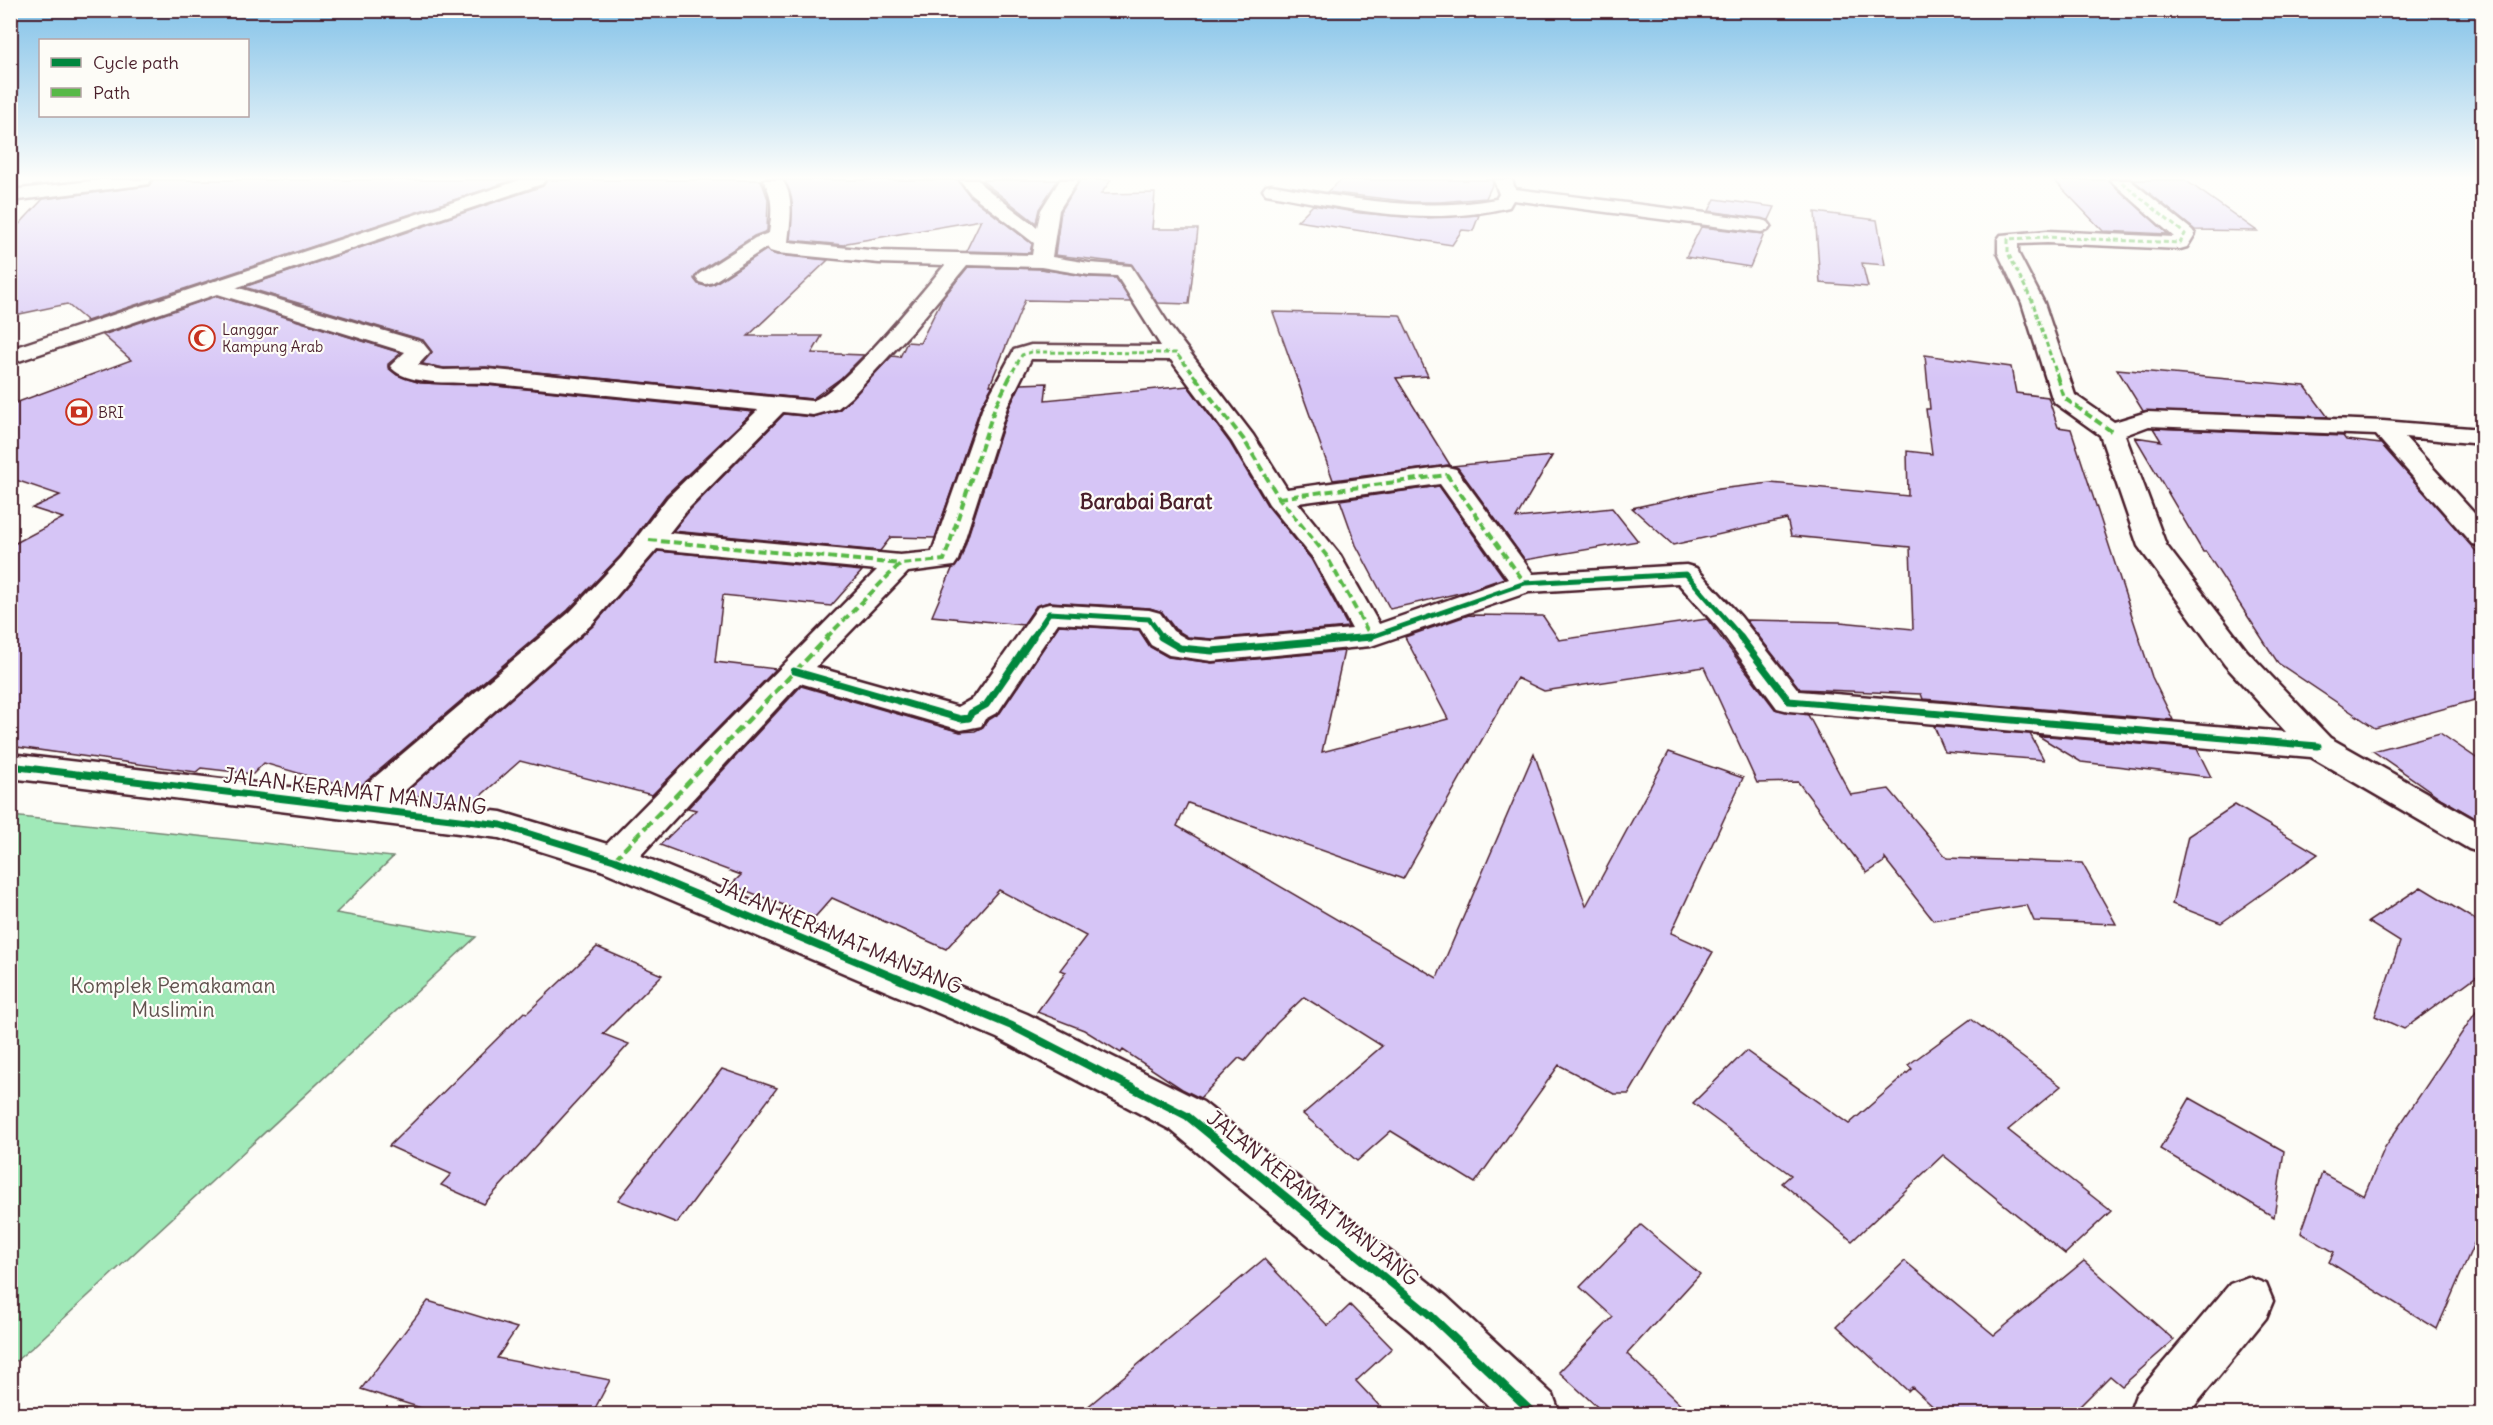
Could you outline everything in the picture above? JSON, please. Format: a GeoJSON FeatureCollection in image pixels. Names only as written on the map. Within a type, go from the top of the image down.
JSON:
{"type":"FeatureCollection","features":[{"type":"Feature","properties":{"kind":"street"},"geometry":{"type":"LineString","coordinates":[[10,357],[336,246]]}},
{"type":"Feature","properties":{"kind":"street"},"geometry":{"type":"LineString","coordinates":[[706,278],[755,246]]}},
{"type":"Feature","properties":{"kind":"street"},"geometry":{"type":"LineString","coordinates":[[777,246],[879,257],[961,259],[1042,251]]}},
{"type":"Feature","properties":{"kind":"street"},"geometry":{"type":"LineString","coordinates":[[1037,246],[1042,251],[1089,269],[1124,270],[1176,353],[1244,440],[1279,498],[1326,555],[1371,637]]}},
{"type":"Feature","properties":{"kind":"street"},"geometry":{"type":"LineString","coordinates":[[1042,251],[1043,246]]}},
{"type":"Feature","properties":{"kind":"street"},"geometry":{"type":"LineString","coordinates":[[2008,246],[2008,253],[2033,303],[2064,398],[2110,431],[2152,546],[2236,657],[2318,746],[2482,840]]}},
{"type":"Feature","properties":{"kind":"street"},"geometry":{"type":"LineString","coordinates":[[215,287],[414,347],[419,352],[402,366],[405,369],[444,377],[486,376],[813,408],[829,403],[843,392],[906,324],[961,259]]}},
{"type":"Feature","properties":{"kind":"street"},"geometry":{"type":"LineString","coordinates":[[650,540],[900,564],[944,560],[995,407],[1022,355],[1031,352],[1176,353]]}},
{"type":"Feature","properties":{"kind":"street"},"geometry":{"type":"LineString","coordinates":[[361,809],[581,618],[632,563],[678,503],[776,406]]}},
{"type":"Feature","properties":{"kind":"street"},"geometry":{"type":"LineString","coordinates":[[2110,431],[2147,419],[2383,428],[2482,436]]}},
{"type":"Feature","properties":{"kind":"street"},"geometry":{"type":"LineString","coordinates":[[2383,428],[2482,538]]}},
{"type":"Feature","properties":{"kind":"street"},"geometry":{"type":"LineString","coordinates":[[1279,498],[1447,475],[1525,583]]}},
{"type":"Feature","properties":{"kind":"street"},"geometry":{"type":"LineString","coordinates":[[615,860],[794,671],[900,564]]}},
{"type":"Feature","properties":{"kind":"street"},"geometry":{"type":"LineString","coordinates":[[794,671],[961,719],[969,718],[971,713],[986,705],[1049,613],[1149,620],[1162,638],[1180,648],[1212,651],[1371,637],[1525,583],[1686,574],[1731,623],[1790,701],[2318,746]]}},
{"type":"Feature","properties":{"kind":"street","name":"JALAN KERAMAT MANJANG"},"geometry":{"type":"LineString","coordinates":[[10,766],[501,825],[615,860],[1012,1026],[1187,1116],[1429,1314],[1534,1414]]}},
{"type":"Feature","properties":{"kind":"street"},"geometry":{"type":"LineString","coordinates":[[2155,1414],[2248,1301]]}},
{"type":"Feature","properties":{"kind":"green space","name":"Komplek Pemakaman Muslimin"},"geometry":{"type":"Polygon","coordinates":[[[11,816],[393,857],[336,913],[476,937],[11,1365],[11,816]]]}},
{"type":"Feature","properties":{"kind":"building"},"geometry":{"type":"Polygon","coordinates":[[[12,246],[313,246],[87,321],[67,304],[10,316],[10,250],[12,246]]]}},
{"type":"Feature","properties":{"kind":"building"},"geometry":{"type":"Polygon","coordinates":[[[364,246],[738,246],[698,272],[694,279],[698,284],[705,286],[714,284],[766,250],[777,255],[828,260],[748,336],[822,336],[812,353],[864,355],[841,378],[812,399],[486,367],[444,368],[422,364],[432,352],[423,340],[244,287],[364,246]]]}},
{"type":"Feature","properties":{"kind":"building"},"geometry":{"type":"Polygon","coordinates":[[[968,246],[1031,246],[1030,253],[966,251],[968,246]]]}},
{"type":"Feature","properties":{"kind":"building"},"geometry":{"type":"Polygon","coordinates":[[[1056,246],[1196,246],[1189,304],[1157,303],[1131,264],[1055,255],[1056,246]]]}},
{"type":"Feature","properties":{"kind":"building"},"geometry":{"type":"Polygon","coordinates":[[[1691,246],[1759,246],[1750,267],[1686,257],[1691,246]]]}},
{"type":"Feature","properties":{"kind":"building"},"geometry":{"type":"Polygon","coordinates":[[[1817,246],[1882,246],[1885,265],[1862,263],[1868,287],[1820,283],[1817,246]]]}},
{"type":"Feature","properties":{"kind":"building"},"geometry":{"type":"Polygon","coordinates":[[[968,267],[1041,269],[1089,277],[1116,278],[1131,302],[1025,300],[990,385],[993,385],[981,406],[935,538],[891,537],[880,551],[673,531],[690,510],[784,414],[813,417],[839,410],[892,356],[900,357],[907,342],[920,343],[942,299],[968,267]]]}},
{"type":"Feature","properties":{"kind":"building"},"geometry":{"type":"Polygon","coordinates":[[[217,296],[401,353],[388,364],[388,368],[397,375],[420,383],[486,385],[753,412],[666,495],[620,556],[568,610],[356,790],[264,763],[253,774],[201,768],[196,772],[10,746],[10,546],[63,518],[32,508],[60,495],[10,478],[10,405],[131,360],[103,335],[217,296]]]}},
{"type":"Feature","properties":{"kind":"building"},"geometry":{"type":"Polygon","coordinates":[[[1273,312],[1400,315],[1428,376],[1396,378],[1450,465],[1333,480],[1273,312]]]}},
{"type":"Feature","properties":{"kind":"building"},"geometry":{"type":"Polygon","coordinates":[[[1925,355],[2011,367],[2016,393],[2048,397],[2058,427],[2071,429],[2152,677],[2173,720],[1923,699],[1921,694],[1800,689],[1746,620],[1840,622],[1913,629],[1910,547],[1791,536],[1787,519],[1673,545],[1632,508],[1719,489],[1770,483],[1908,496],[1907,451],[1932,454],[1926,409],[1930,409],[1925,355]]]}},
{"type":"Feature","properties":{"kind":"building"},"geometry":{"type":"Polygon","coordinates":[[[2117,369],[2305,386],[2328,417],[2143,411],[2117,369]]]}},
{"type":"Feature","properties":{"kind":"building"},"geometry":{"type":"Polygon","coordinates":[[[1047,383],[1045,400],[1188,386],[1230,443],[1267,505],[1311,559],[1348,627],[1212,639],[1188,637],[1175,629],[1162,612],[1150,608],[1049,602],[1036,606],[1023,625],[932,616],[952,569],[960,561],[1009,408],[1021,384],[1047,383]]]}},
{"type":"Feature","properties":{"kind":"building"},"geometry":{"type":"Polygon","coordinates":[[[2153,428],[2343,436],[2346,440],[2381,444],[2482,558],[2482,698],[2375,728],[2278,663],[2206,552],[2203,552],[2135,437],[2161,441],[2153,428]]]}},
{"type":"Feature","properties":{"kind":"building"},"geometry":{"type":"Polygon","coordinates":[[[1552,456],[1516,518],[1612,508],[1638,541],[1525,560],[1458,468],[1452,466],[1552,456]]]}},
{"type":"Feature","properties":{"kind":"building"},"geometry":{"type":"Polygon","coordinates":[[[1439,486],[1504,578],[1464,592],[1390,609],[1356,545],[1340,500],[1439,486]]]}},
{"type":"Feature","properties":{"kind":"building"},"geometry":{"type":"Polygon","coordinates":[[[658,551],[862,571],[831,606],[723,595],[715,662],[776,669],[652,795],[520,761],[469,806],[438,802],[406,792],[593,626],[658,551]]]}},
{"type":"Feature","properties":{"kind":"building"},"geometry":{"type":"Polygon","coordinates":[[[1469,615],[1543,616],[1559,640],[1707,619],[1775,709],[1808,715],[1851,795],[1889,789],[1947,858],[2082,863],[2116,924],[2034,921],[2027,905],[1933,920],[1885,859],[1867,873],[1798,782],[1757,783],[1704,667],[1544,691],[1517,678],[1403,879],[1188,803],[1177,826],[1437,978],[1534,753],[1586,906],[1669,752],[1743,778],[1671,933],[1713,952],[1629,1094],[1614,1094],[1559,1065],[1475,1183],[1391,1131],[1357,1161],[1303,1114],[1382,1046],[1304,997],[1277,1023],[1245,1061],[1239,1058],[1200,1098],[1182,1089],[1123,1050],[1121,1053],[1084,1030],[1037,1012],[1066,972],[1060,970],[1086,936],[999,890],[946,949],[832,898],[815,917],[731,885],[741,875],[660,845],[696,810],[688,808],[801,686],[960,732],[975,731],[1000,713],[1059,625],[1139,630],[1150,647],[1168,657],[1212,663],[1344,651],[1322,752],[1448,719],[1405,637],[1469,615]]]}},
{"type":"Feature","properties":{"kind":"building"},"geometry":{"type":"Polygon","coordinates":[[[1934,726],[2030,734],[2044,760],[1945,752],[1934,726]]]}},
{"type":"Feature","properties":{"kind":"building"},"geometry":{"type":"Polygon","coordinates":[[[2440,733],[2482,762],[2482,822],[2442,799],[2373,751],[2440,733]]]}},
{"type":"Feature","properties":{"kind":"building"},"geometry":{"type":"Polygon","coordinates":[[[2037,735],[2197,749],[2211,777],[2081,762],[2037,735]]]}},
{"type":"Feature","properties":{"kind":"building"},"geometry":{"type":"Polygon","coordinates":[[[2235,805],[2318,854],[2221,923],[2172,904],[2188,836],[2235,805]]]}},
{"type":"Feature","properties":{"kind":"building"},"geometry":{"type":"Polygon","coordinates":[[[2421,887],[2482,924],[2482,972],[2404,1029],[2375,1016],[2400,942],[2368,922],[2421,887]]]}},
{"type":"Feature","properties":{"kind":"building"},"geometry":{"type":"Polygon","coordinates":[[[597,947],[662,975],[603,1034],[629,1044],[484,1204],[441,1185],[451,1174],[389,1146],[524,1012],[527,1013],[597,947]]]}},
{"type":"Feature","properties":{"kind":"building"},"geometry":{"type":"Polygon","coordinates":[[[2482,1003],[2482,1225],[2437,1329],[2329,1262],[2334,1252],[2301,1233],[2322,1173],[2364,1196],[2385,1147],[2482,1003]]]}},
{"type":"Feature","properties":{"kind":"building"},"geometry":{"type":"Polygon","coordinates":[[[1971,1019],[2061,1086],[2008,1130],[2111,1211],[2065,1254],[1943,1155],[1852,1241],[1782,1183],[1791,1175],[1693,1103],[1746,1051],[1849,1124],[1912,1069],[1908,1065],[1971,1019]]]}},
{"type":"Feature","properties":{"kind":"building"},"geometry":{"type":"Polygon","coordinates":[[[722,1069],[777,1088],[677,1223],[618,1200],[722,1069]]]}},
{"type":"Feature","properties":{"kind":"building"},"geometry":{"type":"Polygon","coordinates":[[[2190,1098],[2284,1151],[2274,1217],[2160,1149],[2190,1098]]]}},
{"type":"Feature","properties":{"kind":"building"},"geometry":{"type":"Polygon","coordinates":[[[1641,1225],[1700,1274],[1627,1354],[1690,1414],[1605,1414],[1559,1372],[1613,1317],[1580,1287],[1641,1225]]]}},
{"type":"Feature","properties":{"kind":"building"},"geometry":{"type":"Polygon","coordinates":[[[1264,1259],[1328,1326],[1350,1305],[1392,1348],[1356,1381],[1387,1414],[1079,1414],[1264,1259]]]}},
{"type":"Feature","properties":{"kind":"building"},"geometry":{"type":"Polygon","coordinates":[[[1905,1261],[1994,1335],[2084,1261],[2174,1340],[2122,1386],[2110,1376],[2072,1414],[1941,1414],[1912,1387],[1908,1391],[1837,1326],[1905,1261]]]}},
{"type":"Feature","properties":{"kind":"building"},"geometry":{"type":"Polygon","coordinates":[[[428,1301],[517,1328],[497,1358],[610,1380],[592,1414],[440,1414],[361,1389],[428,1301]]]}},
{"type":"Feature","properties":{"kind":"marked path"},"geometry":{"type":"LineString","coordinates":[[2008,246],[2008,253],[2033,303],[2064,398],[2111,431]]}},
{"type":"Feature","properties":{"kind":"marked path"},"geometry":{"type":"LineString","coordinates":[[614,860],[794,671],[900,564],[944,560],[995,407],[1019,359],[1022,355],[1031,352],[1176,353],[1244,440],[1279,498],[1326,555],[1371,637]]}},
{"type":"Feature","properties":{"kind":"marked path"},"geometry":{"type":"LineString","coordinates":[[1279,498],[1447,475],[1525,583]]}},
{"type":"Feature","properties":{"kind":"marked path"},"geometry":{"type":"LineString","coordinates":[[649,540],[900,564]]}},
{"type":"Feature","properties":{"kind":"cycle path"},"geometry":{"type":"LineString","coordinates":[[794,671],[961,719],[969,718],[971,713],[986,705],[1049,613],[1149,619],[1162,638],[1180,648],[1212,651],[1371,637],[1525,583],[1686,574],[1730,623],[1789,701],[2318,746]]}},
{"type":"Feature","properties":{"kind":"cycle path"},"geometry":{"type":"LineString","coordinates":[[10,766],[501,825],[614,860],[1012,1026],[1187,1116],[1429,1314],[1534,1414]]}},
{"type":"Feature","properties":{"kind":"place","name":"Langgar Kampung Arab"},"geometry":{"type":"Point","coordinates":[202,338]}},
{"type":"Feature","properties":{"kind":"place","name":"BRI"},"geometry":{"type":"Point","coordinates":[79,412]}},
{"type":"Feature","properties":{"kind":"district","name":"Barabai Barat"},"geometry":{"type":"Point","coordinates":[1146,501]}}]}
